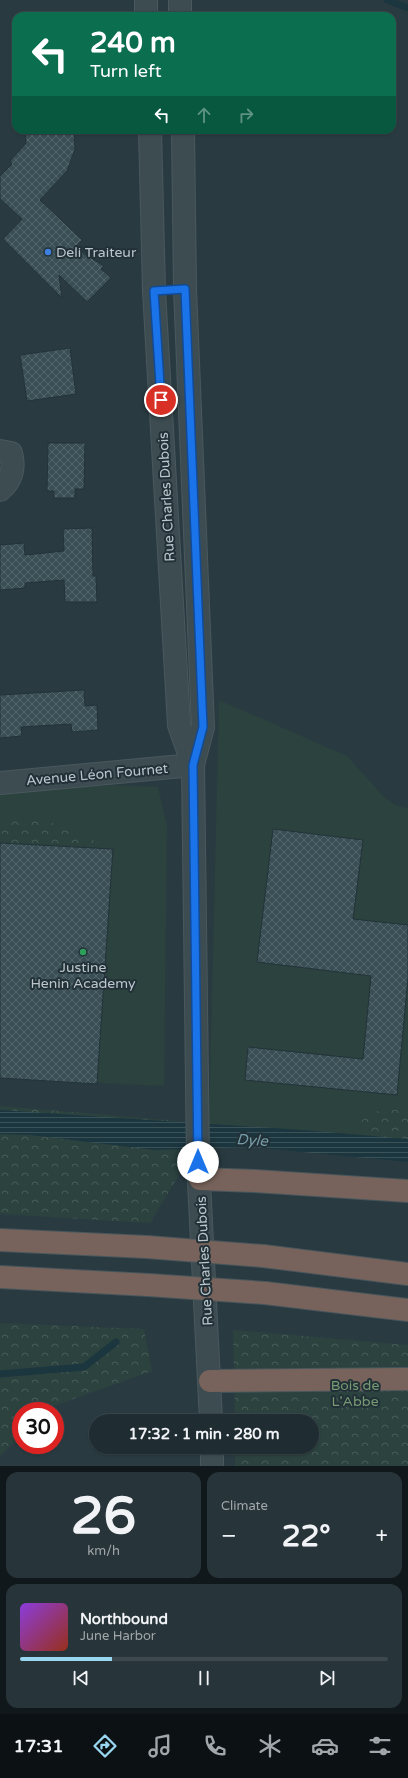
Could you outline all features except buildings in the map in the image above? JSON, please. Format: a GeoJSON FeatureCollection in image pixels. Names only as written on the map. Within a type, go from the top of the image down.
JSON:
{"type":"FeatureCollection","features":[{"type":"Feature","properties":{"kind":"highway"},"geometry":{"type":"LineString","coordinates":[[199,1171],[255,1181],[408,1191]]}},
{"type":"Feature","properties":{"kind":"highway"},"geometry":{"type":"LineString","coordinates":[[0,1240],[147,1247],[263,1256],[408,1274]]}},
{"type":"Feature","properties":{"kind":"highway"},"geometry":{"type":"LineString","coordinates":[[0,1277],[265,1293],[408,1310]]}},
{"type":"Feature","properties":{"kind":"highway"},"geometry":{"type":"LineString","coordinates":[[210,1381],[408,1379]]}},
{"type":"Feature","properties":{"kind":"street"},"geometry":{"type":"LineString","coordinates":[[146,0],[146,12]]}},
{"type":"Feature","properties":{"kind":"street"},"geometry":{"type":"LineString","coordinates":[[180,0],[180,12]]}},
{"type":"Feature","properties":{"kind":"street","name":"Rue Charles Dubois"},"geometry":{"type":"LineString","coordinates":[[150,134],[154,291],[179,725],[193,765]]}},
{"type":"Feature","properties":{"kind":"street","name":"Rue Charles Dubois"},"geometry":{"type":"LineString","coordinates":[[183,134],[185,289],[203,727],[193,765],[199,1171],[211,1414]]}},
{"type":"Feature","properties":{"kind":"street"},"geometry":{"type":"LineString","coordinates":[[154,291],[185,289]]}},
{"type":"Feature","properties":{"kind":"street"},"geometry":{"type":"LineString","coordinates":[[0,451],[11,453],[14,463],[12,475],[0,490]]}},
{"type":"Feature","properties":{"kind":"street","name":"Avenue Léon Fournet"},"geometry":{"type":"LineString","coordinates":[[0,783],[193,765]]}},
{"type":"Feature","properties":{"kind":"street"},"geometry":{"type":"LineString","coordinates":[[212,1454],[212,1466]]}},
{"type":"Feature","properties":{"kind":"green space"},"geometry":{"type":"Polygon","coordinates":[[[219,700],[347,756],[384,797],[397,806],[408,808],[408,1139],[209,1124],[219,700]]]}},
{"type":"Feature","properties":{"kind":"green space","name":"Justine Henin Academy"},"geometry":{"type":"Polygon","coordinates":[[[114,785],[158,787],[167,826],[164,1086],[0,1078],[0,792],[114,785]]]}},
{"type":"Feature","properties":{"kind":"green space"},"geometry":{"type":"Polygon","coordinates":[[[41,818],[113,849],[0,843],[0,821],[41,818]]]}},
{"type":"Feature","properties":{"kind":"green space"},"geometry":{"type":"Polygon","coordinates":[[[0,1106],[177,1121],[180,1173],[150,1223],[0,1214],[0,1106]]]}},
{"type":"Feature","properties":{"kind":"green space"},"geometry":{"type":"Polygon","coordinates":[[[379,1110],[408,1110],[408,1159],[365,1145],[359,1130],[359,1122],[379,1110]]]}},
{"type":"Feature","properties":{"kind":"green space"},"geometry":{"type":"Polygon","coordinates":[[[0,1323],[144,1329],[152,1371],[64,1402],[12,1402],[12,1444],[0,1456],[0,1323]]]}},
{"type":"Feature","properties":{"kind":"green space","name":"Bois de L'Abbe"},"geometry":{"type":"Polygon","coordinates":[[[233,1330],[408,1345],[408,1466],[235,1466],[235,1454],[319,1454],[319,1414],[235,1414],[233,1330]]]}},
{"type":"Feature","properties":{"kind":"water","name":"Dyle"},"geometry":{"type":"Polygon","coordinates":[[[0,1110],[303,1130],[408,1139],[408,1162],[249,1147],[155,1150],[30,1135],[0,1134],[0,1110]]]}},
{"type":"Feature","properties":{"kind":"waterway"},"geometry":{"type":"LineString","coordinates":[[387,0],[408,8]]}},
{"type":"Feature","properties":{"kind":"waterway"},"geometry":{"type":"LineString","coordinates":[[0,1374],[84,1367],[116,1342]]}},
{"type":"Feature","properties":{"kind":"place","name":"Deli Traiteur"},"geometry":{"type":"Point","coordinates":[48,252]}},
{"type":"Feature","properties":{"kind":"place","name":"Justine Henin Academy"},"geometry":{"type":"Point","coordinates":[83,952]}},
{"type":"Feature","properties":{"kind":"route"},"geometry":{"type":"LineString","coordinates":[[161,400],[154,291],[185,289],[203,727],[193,765],[198,1162]]}}]}
